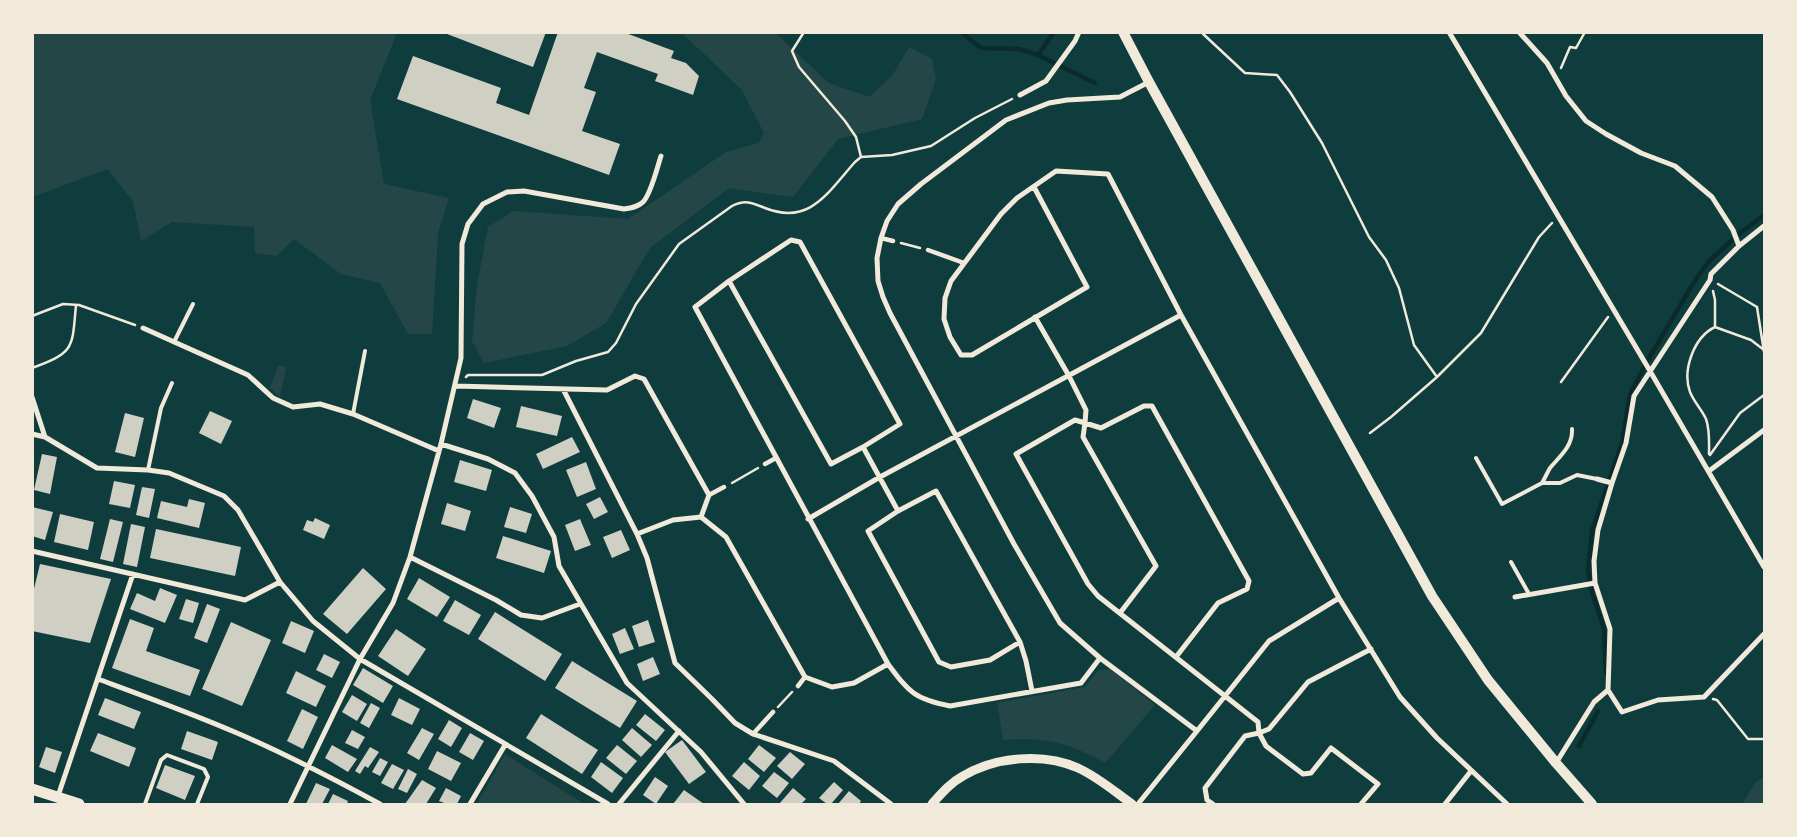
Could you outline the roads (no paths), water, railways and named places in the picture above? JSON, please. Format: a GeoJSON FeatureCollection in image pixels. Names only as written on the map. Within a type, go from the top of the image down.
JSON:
{"type":"FeatureCollection","features":[{"type":"Feature","properties":{"kind":"main road"},"geometry":{"type":"LineString","coordinates":[[1123,32],[1432,596],[1488,680],[1592,804]]}},
{"type":"Feature","properties":{"kind":"main road"},"geometry":{"type":"LineString","coordinates":[[32,789],[79,804]]}},
{"type":"Feature","properties":{"kind":"street"},"geometry":{"type":"LineString","coordinates":[[1020,95],[1046,81],[1075,41],[1079,32]]}},
{"type":"Feature","properties":{"kind":"street"},"geometry":{"type":"LineString","coordinates":[[1449,32],[1764,567]]}},
{"type":"Feature","properties":{"kind":"street"},"geometry":{"type":"LineString","coordinates":[[1519,32],[1547,63],[1566,96],[1586,121],[1641,153],[1675,166],[1712,197],[1739,243]]}},
{"type":"Feature","properties":{"kind":"street"},"geometry":{"type":"LineString","coordinates":[[1149,82],[1120,97],[1067,100],[1049,104],[1006,120],[921,184],[898,204],[881,238],[877,258],[878,281],[883,297],[956,436],[1014,544],[1060,623],[1100,658],[1197,731]]}},
{"type":"Feature","properties":{"kind":"street"},"geometry":{"type":"LineString","coordinates":[[290,804],[360,660],[393,602],[410,557],[456,386],[461,358],[462,244],[468,224],[483,204],[506,192],[524,191],[624,209],[636,207],[644,202],[648,194],[661,156]]}},
{"type":"Feature","properties":{"kind":"street"},"geometry":{"type":"LineString","coordinates":[[1034,187],[1087,287],[972,355],[961,355],[950,337],[944,320],[945,298],[951,281],[1001,214],[1017,198],[1056,172],[1108,174],[1181,315],[1339,598],[1400,697],[1436,738],[1507,804]]}},
{"type":"Feature","properties":{"kind":"street"},"geometry":{"type":"LineString","coordinates":[[1764,226],[1739,243],[1711,274],[1710,280],[1649,369],[1634,396],[1626,443],[1611,483],[1598,530],[1594,560],[1595,583],[1610,629],[1608,690],[1622,712],[1658,700],[1704,697],[1764,634]]}},
{"type":"Feature","properties":{"kind":"street"},"geometry":{"type":"LineString","coordinates":[[881,238],[893,241]]}},
{"type":"Feature","properties":{"kind":"street"},"geometry":{"type":"LineString","coordinates":[[729,281],[831,464],[900,424],[800,242],[791,240],[729,281],[694,307],[888,664],[906,688],[930,702],[950,706],[1081,683],[1100,658]]}},
{"type":"Feature","properties":{"kind":"street"},"geometry":{"type":"LineString","coordinates":[[928,250],[964,263]]}},
{"type":"Feature","properties":{"kind":"street"},"geometry":{"type":"LineString","coordinates":[[808,519],[880,476],[1181,315]]}},
{"type":"Feature","properties":{"kind":"street"},"geometry":{"type":"LineString","coordinates":[[1035,317],[1086,410],[1084,437],[1156,566],[1120,613]]}},
{"type":"Feature","properties":{"kind":"street"},"geometry":{"type":"LineString","coordinates":[[143,328],[248,375],[273,398],[293,407],[320,404],[353,414],[439,451]]}},
{"type":"Feature","properties":{"kind":"street"},"geometry":{"type":"LineString","coordinates":[[456,386],[607,390],[635,376],[644,379],[709,495]]}},
{"type":"Feature","properties":{"kind":"street"},"geometry":{"type":"LineString","coordinates":[[563,389],[648,558],[675,663],[735,723],[753,734],[834,761],[891,804]]}},
{"type":"Feature","properties":{"kind":"street"},"geometry":{"type":"LineString","coordinates":[[32,397],[45,437]]}},
{"type":"Feature","properties":{"kind":"street"},"geometry":{"type":"LineString","coordinates":[[1176,657],[1218,603],[1247,588],[1250,581],[1152,406],[1144,406],[1102,428],[1076,420],[1016,454],[1088,584],[1098,596],[1258,722],[1258,732],[1266,746],[1303,774],[1311,773],[1331,748],[1378,784],[1361,804]]}},
{"type":"Feature","properties":{"kind":"street"},"geometry":{"type":"LineString","coordinates":[[1709,471],[1764,430]]}},
{"type":"Feature","properties":{"kind":"street"},"geometry":{"type":"LineString","coordinates":[[32,434],[45,437],[97,468],[148,470],[169,474],[224,496],[238,510],[280,582],[313,621],[360,660],[608,804]]}},
{"type":"Feature","properties":{"kind":"street"},"geometry":{"type":"LineString","coordinates":[[441,444],[488,459],[515,473],[532,496],[554,536],[559,566],[626,683],[701,752],[744,804]]}},
{"type":"Feature","properties":{"kind":"street"},"geometry":{"type":"LineString","coordinates":[[863,447],[898,511]]}},
{"type":"Feature","properties":{"kind":"street"},"geometry":{"type":"LineString","coordinates":[[765,464],[776,458]]}},
{"type":"Feature","properties":{"kind":"street"},"geometry":{"type":"LineString","coordinates":[[1597,479],[1611,483]]}},
{"type":"Feature","properties":{"kind":"street"},"geometry":{"type":"LineString","coordinates":[[702,517],[709,495],[724,487]]}},
{"type":"Feature","properties":{"kind":"street"},"geometry":{"type":"LineString","coordinates":[[1020,642],[990,660],[951,666],[939,662],[868,531],[898,511],[936,491],[1020,642],[1032,691]]}},
{"type":"Feature","properties":{"kind":"street"},"geometry":{"type":"LineString","coordinates":[[637,534],[673,520],[702,517],[726,537],[805,677],[832,687],[854,684],[888,664]]}},
{"type":"Feature","properties":{"kind":"street"},"geometry":{"type":"LineString","coordinates":[[32,551],[245,600],[280,582]]}},
{"type":"Feature","properties":{"kind":"street"},"geometry":{"type":"LineString","coordinates":[[410,557],[496,600],[520,615],[542,618],[580,604]]}},
{"type":"Feature","properties":{"kind":"street"},"geometry":{"type":"LineString","coordinates":[[58,797],[133,574]]}},
{"type":"Feature","properties":{"kind":"street"},"geometry":{"type":"LineString","coordinates":[[1515,597],[1595,583]]}},
{"type":"Feature","properties":{"kind":"street"},"geometry":{"type":"LineString","coordinates":[[1138,804],[1269,641],[1339,598]]}},
{"type":"Feature","properties":{"kind":"street"},"geometry":{"type":"LineString","coordinates":[[1213,804],[1207,800],[1204,788],[1244,736],[1269,729],[1308,682],[1371,649]]}},
{"type":"Feature","properties":{"kind":"street"},"geometry":{"type":"LineString","coordinates":[[798,686],[805,677]]}},
{"type":"Feature","properties":{"kind":"street"},"geometry":{"type":"LineString","coordinates":[[98,679],[238,733],[308,766],[380,804]]}},
{"type":"Feature","properties":{"kind":"street"},"geometry":{"type":"LineString","coordinates":[[1556,763],[1594,702],[1608,690]]}},
{"type":"Feature","properties":{"kind":"street"},"geometry":{"type":"LineString","coordinates":[[753,734],[773,712]]}},
{"type":"Feature","properties":{"kind":"street"},"geometry":{"type":"LineString","coordinates":[[619,804],[679,731]]}},
{"type":"Feature","properties":{"kind":"street"},"geometry":{"type":"LineString","coordinates":[[470,804],[504,745]]}},
{"type":"Feature","properties":{"kind":"street"},"geometry":{"type":"LineString","coordinates":[[932,804],[943,790],[963,776],[1008,759],[1027,758],[1050,760],[1077,768],[1096,778],[1132,804]]}},
{"type":"Feature","properties":{"kind":"street"},"geometry":{"type":"LineString","coordinates":[[1445,804],[1471,771]]}},
{"type":"Feature","properties":{"kind":"lane"},"geometry":{"type":"LineString","coordinates":[[174,342],[193,304]]}},
{"type":"Feature","properties":{"kind":"lane"},"geometry":{"type":"LineString","coordinates":[[353,414],[365,351]]}},
{"type":"Feature","properties":{"kind":"lane"},"geometry":{"type":"LineString","coordinates":[[148,470],[161,408],[172,383]]}},
{"type":"Feature","properties":{"kind":"lane"},"geometry":{"type":"LineString","coordinates":[[1542,483],[1549,470],[1568,447],[1572,436],[1572,429]]}},
{"type":"Feature","properties":{"kind":"lane"},"geometry":{"type":"LineString","coordinates":[[1476,458],[1502,504],[1542,483],[1560,483],[1577,475],[1597,479]]}},
{"type":"Feature","properties":{"kind":"lane"},"geometry":{"type":"LineString","coordinates":[[1511,562],[1529,594]]}},
{"type":"Feature","properties":{"kind":"lane"},"geometry":{"type":"LineString","coordinates":[[145,804],[161,760],[167,755],[204,769],[208,777],[197,804]]}},
{"type":"Feature","properties":{"kind":"waterway"},"geometry":{"type":"LineString","coordinates":[[961,32],[981,48],[1019,49],[1038,55],[1095,83]]}},
{"type":"Feature","properties":{"kind":"waterway"},"geometry":{"type":"LineString","coordinates":[[1038,55],[1054,32]]}},
{"type":"Feature","properties":{"kind":"waterway"},"geometry":{"type":"LineString","coordinates":[[1606,673],[1604,629],[1591,589],[1588,571],[1592,531],[1622,443],[1630,394],[1696,279],[1710,260],[1764,215]]}},
{"type":"Feature","properties":{"kind":"waterway"},"geometry":{"type":"LineString","coordinates":[[1579,746],[1598,711]]}}]}
